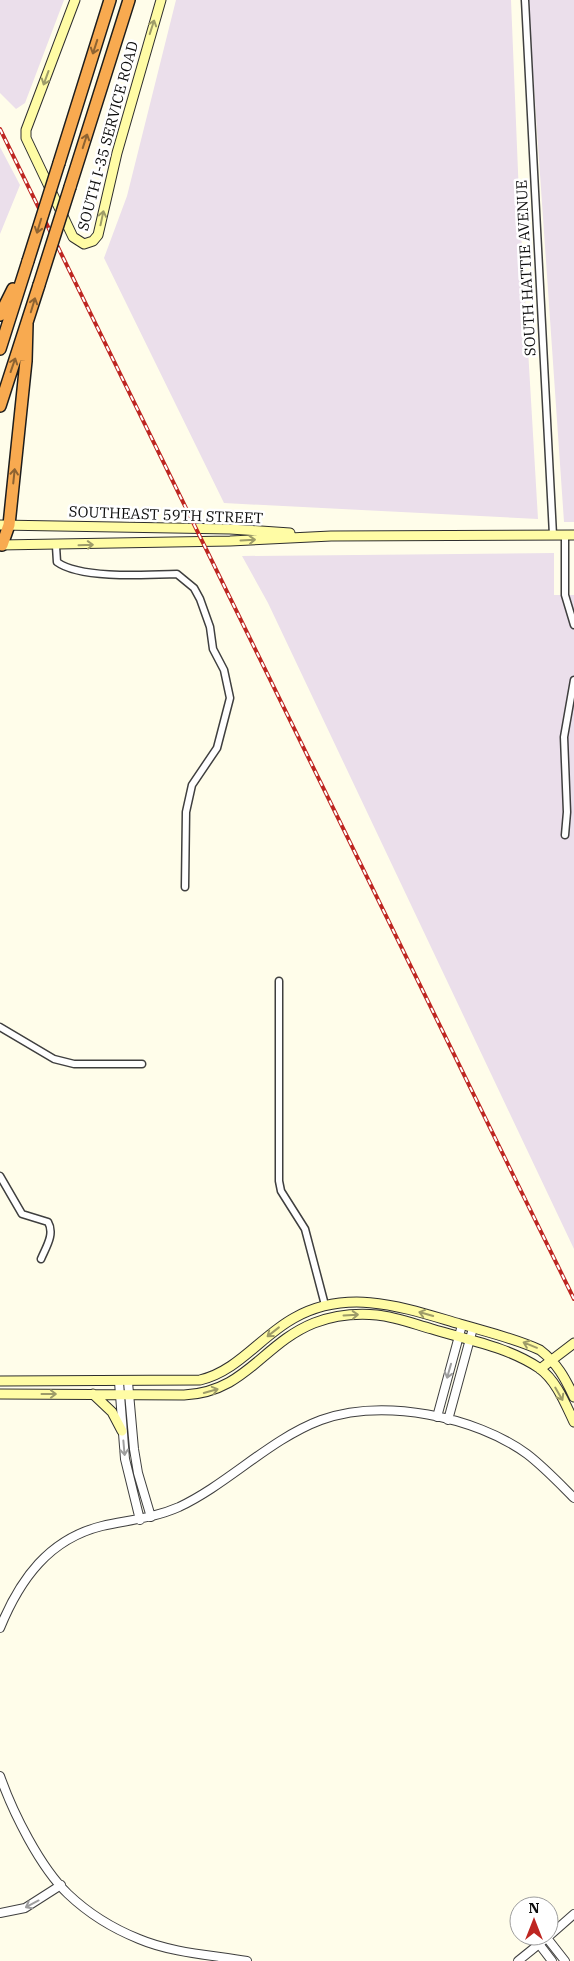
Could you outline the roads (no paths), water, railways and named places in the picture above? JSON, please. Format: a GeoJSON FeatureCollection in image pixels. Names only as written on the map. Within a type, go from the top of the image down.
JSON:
{"type":"FeatureCollection","features":[{"type":"Feature","properties":{"kind":"highway"},"geometry":{"type":"LineString","coordinates":[[0,350],[110,0]]}},
{"type":"Feature","properties":{"kind":"highway"},"geometry":{"type":"LineString","coordinates":[[0,406],[130,0]]}},
{"type":"Feature","properties":{"kind":"highway"},"geometry":{"type":"LineString","coordinates":[[124,17],[134,0]]}},
{"type":"Feature","properties":{"kind":"highway"},"geometry":{"type":"LineString","coordinates":[[0,315],[28,260]]}},
{"type":"Feature","properties":{"kind":"highway"},"geometry":{"type":"LineString","coordinates":[[1,546],[26,361],[27,324]]}},
{"type":"Feature","properties":{"kind":"main road","name":"SOUTH I-35 SERVICE ROAD"},"geometry":{"type":"LineString","coordinates":[[75,0],[26,130],[26,138],[73,237],[84,244],[94,242],[98,235],[117,153],[161,0]]}},
{"type":"Feature","properties":{"kind":"main road","name":"SOUTHEAST 59TH STREET"},"geometry":{"type":"LineString","coordinates":[[5,525],[230,528],[331,536]]}},
{"type":"Feature","properties":{"kind":"main road","name":"SOUTHEAST 59TH STREET"},"geometry":{"type":"LineString","coordinates":[[1,546],[56,546],[331,536],[569,535]]}},
{"type":"Feature","properties":{"kind":"main road"},"geometry":{"type":"LineString","coordinates":[[0,1382],[186,1382],[211,1378],[232,1366],[284,1324],[326,1305],[370,1301],[398,1306],[526,1344],[540,1350],[552,1359],[562,1372],[574,1397]]}},
{"type":"Feature","properties":{"kind":"main road"},"geometry":{"type":"LineString","coordinates":[[0,1394],[198,1394],[222,1387],[244,1374],[301,1329],[331,1317],[346,1314],[379,1315],[511,1353],[540,1369],[552,1382],[574,1422]]}},
{"type":"Feature","properties":{"kind":"main road"},"geometry":{"type":"LineString","coordinates":[[540,1369],[574,1343]]}},
{"type":"Feature","properties":{"kind":"main road"},"geometry":{"type":"LineString","coordinates":[[93,1394],[112,1412],[122,1431]]}},
{"type":"Feature","properties":{"kind":"street","name":"SOUTH HATTIE AVENUE"},"geometry":{"type":"LineString","coordinates":[[525,0],[553,535]]}},
{"type":"Feature","properties":{"kind":"street"},"geometry":{"type":"LineString","coordinates":[[569,535],[565,595],[574,625]]}},
{"type":"Feature","properties":{"kind":"street"},"geometry":{"type":"LineString","coordinates":[[56,546],[57,562],[66,568],[108,574],[177,574],[194,588],[200,599],[210,627],[213,649],[224,670],[230,698],[217,748],[192,785],[186,812],[185,887]]}},
{"type":"Feature","properties":{"kind":"street"},"geometry":{"type":"LineString","coordinates":[[566,835],[564,737],[574,680]]}},
{"type":"Feature","properties":{"kind":"street"},"geometry":{"type":"LineString","coordinates":[[278,981],[279,1181],[281,1191],[305,1228],[326,1305]]}},
{"type":"Feature","properties":{"kind":"street"},"geometry":{"type":"LineString","coordinates":[[0,1027],[54,1059],[74,1064],[142,1064]]}},
{"type":"Feature","properties":{"kind":"street"},"geometry":{"type":"LineString","coordinates":[[0,1176],[22,1214],[48,1222],[51,1227],[51,1234],[41,1259]]}},
{"type":"Feature","properties":{"kind":"street"},"geometry":{"type":"LineString","coordinates":[[437,1417],[462,1325]]}},
{"type":"Feature","properties":{"kind":"street"},"geometry":{"type":"LineString","coordinates":[[448,1420],[473,1328]]}},
{"type":"Feature","properties":{"kind":"street"},"geometry":{"type":"LineString","coordinates":[[124,1382],[120,1394],[127,1476],[140,1520]]}},
{"type":"Feature","properties":{"kind":"street"},"geometry":{"type":"LineString","coordinates":[[124,1382],[130,1394],[138,1473],[151,1517]]}},
{"type":"Feature","properties":{"kind":"street"},"geometry":{"type":"LineString","coordinates":[[1,1623],[19,1587],[39,1560],[65,1541],[80,1532],[140,1520],[187,1503],[294,1434],[321,1420],[371,1411],[403,1411],[437,1417],[485,1431],[527,1454],[574,1498]]}},
{"type":"Feature","properties":{"kind":"street"},"geometry":{"type":"LineString","coordinates":[[0,1607],[8,1610]]}},
{"type":"Feature","properties":{"kind":"street"},"geometry":{"type":"LineString","coordinates":[[0,1776],[20,1823],[40,1858],[67,1894],[88,1911],[138,1939],[205,1957],[247,1961]]}},
{"type":"Feature","properties":{"kind":"street"},"geometry":{"type":"LineString","coordinates":[[0,1913],[25,1908],[60,1885]]}},
{"type":"Feature","properties":{"kind":"street"},"geometry":{"type":"LineString","coordinates":[[559,1927],[574,1914]]}},
{"type":"Feature","properties":{"kind":"street"},"geometry":{"type":"LineString","coordinates":[[518,1961],[537,1946]]}},
{"type":"Feature","properties":{"kind":"street"},"geometry":{"type":"LineString","coordinates":[[541,1946],[552,1961]]}},
{"type":"Feature","properties":{"kind":"street"},"geometry":{"type":"LineString","coordinates":[[554,1946],[565,1961]]}},
{"type":"Feature","properties":{"kind":"railway"},"geometry":{"type":"LineString","coordinates":[[0,129],[574,1299]]}}]}
